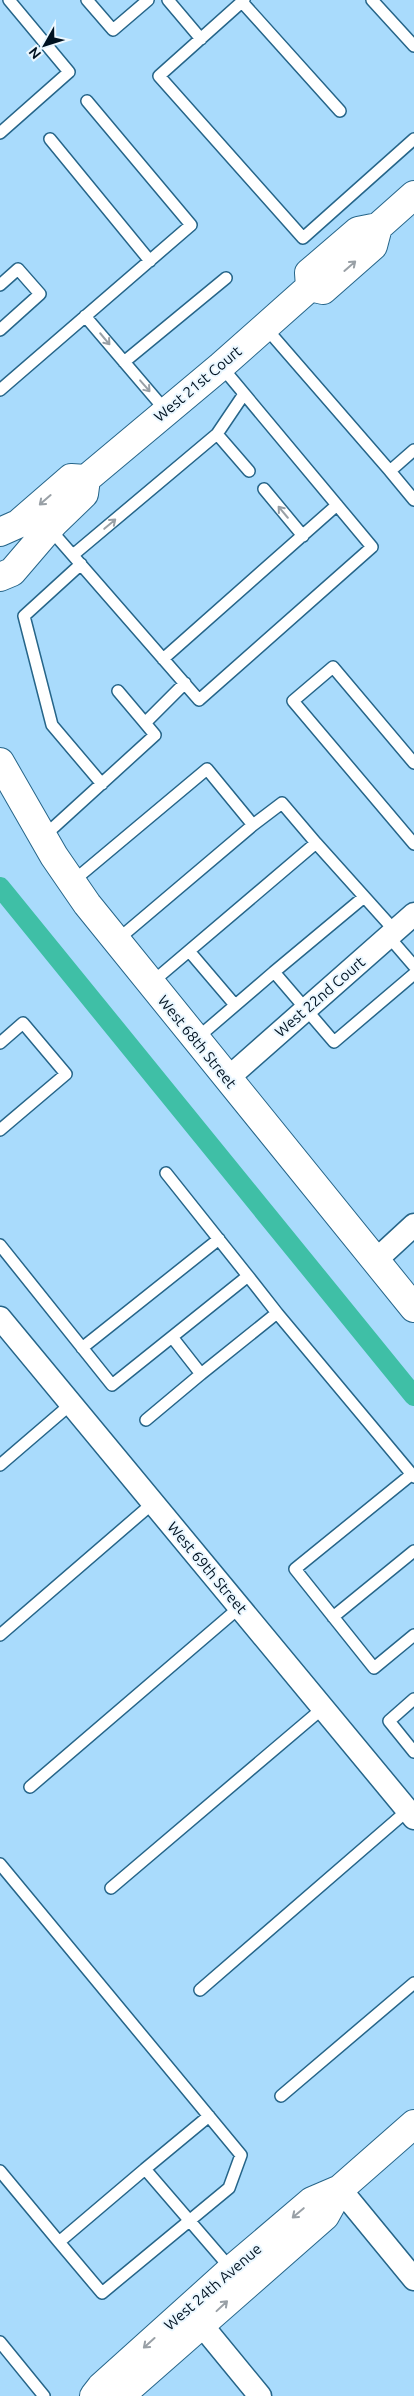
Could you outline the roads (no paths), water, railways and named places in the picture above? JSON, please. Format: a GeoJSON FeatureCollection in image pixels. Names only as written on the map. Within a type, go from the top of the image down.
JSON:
{"type":"FeatureCollection","features":[{"type":"Feature","properties":{"kind":"street","name":"West 21st Court"},"geometry":{"type":"LineString","coordinates":[[0,577],[12,572],[49,528],[84,494],[86,479],[221,366],[310,288],[309,273],[358,230],[378,227],[414,196]]}},
{"type":"Feature","properties":{"kind":"street","name":"West 21st Court"},"geometry":{"type":"LineString","coordinates":[[0,532],[18,524],[71,478],[86,479]]}},
{"type":"Feature","properties":{"kind":"street","name":"West 68th Street"},"geometry":{"type":"LineString","coordinates":[[0,762],[43,837],[72,882],[116,941],[414,1308]]}},
{"type":"Feature","properties":{"kind":"street","name":"West 22nd Court"},"geometry":{"type":"LineString","coordinates":[[227,1079],[414,914]]}},
{"type":"Feature","properties":{"kind":"street"},"geometry":{"type":"LineString","coordinates":[[375,1261],[414,1225]]}},
{"type":"Feature","properties":{"kind":"street","name":"West 69th Street"},"geometry":{"type":"LineString","coordinates":[[0,1318],[411,1814]]}},
{"type":"Feature","properties":{"kind":"street","name":"West 24th Avenue"},"geometry":{"type":"LineString","coordinates":[[120,2396],[195,2317],[238,2277],[325,2216],[340,2189],[414,2124]]}},
{"type":"Feature","properties":{"kind":"street"},"geometry":{"type":"LineString","coordinates":[[340,2189],[414,2278]]}},
{"type":"Feature","properties":{"kind":"street"},"geometry":{"type":"LineString","coordinates":[[195,2317],[260,2396]]}},
{"type":"Feature","properties":{"kind":"street","name":"West 24th Avenue"},"geometry":{"type":"LineString","coordinates":[[94,2396],[101,2387],[195,2317]]}},
{"type":"Feature","properties":{"kind":"lane"},"geometry":{"type":"LineString","coordinates":[[0,132],[69,72],[9,0]]}},
{"type":"Feature","properties":{"kind":"lane"},"geometry":{"type":"LineString","coordinates":[[87,0],[113,30],[143,2]]}},
{"type":"Feature","properties":{"kind":"lane"},"geometry":{"type":"LineString","coordinates":[[168,0],[201,39]]}},
{"type":"Feature","properties":{"kind":"lane"},"geometry":{"type":"LineString","coordinates":[[372,0],[414,46]]}},
{"type":"Feature","properties":{"kind":"lane"},"geometry":{"type":"LineString","coordinates":[[340,111],[243,1],[159,76],[303,238],[414,139]]}},
{"type":"Feature","properties":{"kind":"lane"},"geometry":{"type":"LineString","coordinates":[[0,390],[191,225],[87,101]]}},
{"type":"Feature","properties":{"kind":"lane"},"geometry":{"type":"LineString","coordinates":[[50,139],[150,261]]}},
{"type":"Feature","properties":{"kind":"lane"},"geometry":{"type":"LineString","coordinates":[[0,285],[18,269],[40,294],[0,330]]}},
{"type":"Feature","properties":{"kind":"lane"},"geometry":{"type":"LineString","coordinates":[[124,362],[226,278]]}},
{"type":"Feature","properties":{"kind":"lane"},"geometry":{"type":"LineString","coordinates":[[85,316],[166,411]]}},
{"type":"Feature","properties":{"kind":"lane"},"geometry":{"type":"LineString","coordinates":[[265,327],[414,500]]}},
{"type":"Feature","properties":{"kind":"lane"},"geometry":{"type":"LineString","coordinates":[[49,528],[199,700],[372,547],[221,366]]}},
{"type":"Feature","properties":{"kind":"lane"},"geometry":{"type":"LineString","coordinates":[[73,555],[217,434],[244,394]]}},
{"type":"Feature","properties":{"kind":"lane"},"geometry":{"type":"LineString","coordinates":[[217,434],[249,471]]}},
{"type":"Feature","properties":{"kind":"lane"},"geometry":{"type":"LineString","coordinates":[[390,471],[414,450]]}},
{"type":"Feature","properties":{"kind":"lane"},"geometry":{"type":"LineString","coordinates":[[264,489],[303,536]]}},
{"type":"Feature","properties":{"kind":"lane"},"geometry":{"type":"LineString","coordinates":[[163,659],[338,505]]}},
{"type":"Feature","properties":{"kind":"lane"},"geometry":{"type":"LineString","coordinates":[[81,564],[24,616],[52,725],[102,784]]}},
{"type":"Feature","properties":{"kind":"lane"},"geometry":{"type":"LineString","coordinates":[[414,763],[333,668],[293,701],[414,844]]}},
{"type":"Feature","properties":{"kind":"lane"},"geometry":{"type":"LineString","coordinates":[[144,723],[185,683]]}},
{"type":"Feature","properties":{"kind":"lane"},"geometry":{"type":"LineString","coordinates":[[43,837],[155,735],[118,691]]}},
{"type":"Feature","properties":{"kind":"lane"},"geometry":{"type":"LineString","coordinates":[[72,882],[207,769],[253,825]]}},
{"type":"Feature","properties":{"kind":"lane"},"geometry":{"type":"LineString","coordinates":[[116,941],[253,825],[282,803],[364,897],[414,966]]}},
{"type":"Feature","properties":{"kind":"lane"},"geometry":{"type":"LineString","coordinates":[[150,984],[316,843]]}},
{"type":"Feature","properties":{"kind":"lane"},"geometry":{"type":"LineString","coordinates":[[195,1039],[364,897]]}},
{"type":"Feature","properties":{"kind":"lane"},"geometry":{"type":"LineString","coordinates":[[189,952],[235,1005]]}},
{"type":"Feature","properties":{"kind":"lane"},"geometry":{"type":"LineString","coordinates":[[274,972],[334,1042],[414,974]]}},
{"type":"Feature","properties":{"kind":"lane"},"geometry":{"type":"LineString","coordinates":[[0,1043],[23,1023],[66,1074],[0,1130]]}},
{"type":"Feature","properties":{"kind":"lane"},"geometry":{"type":"LineString","coordinates":[[166,1173],[277,1314],[413,1475],[295,1569],[374,1668],[414,1635]]}},
{"type":"Feature","properties":{"kind":"lane"},"geometry":{"type":"LineString","coordinates":[[82,1348],[219,1239]]}},
{"type":"Feature","properties":{"kind":"lane"},"geometry":{"type":"LineString","coordinates":[[0,1245],[112,1385],[248,1276]]}},
{"type":"Feature","properties":{"kind":"lane"},"geometry":{"type":"LineString","coordinates":[[146,1420],[200,1374],[277,1314]]}},
{"type":"Feature","properties":{"kind":"lane"},"geometry":{"type":"LineString","coordinates":[[172,1337],[200,1374]]}},
{"type":"Feature","properties":{"kind":"lane"},"geometry":{"type":"LineString","coordinates":[[0,1465],[71,1404]]}},
{"type":"Feature","properties":{"kind":"lane"},"geometry":{"type":"LineString","coordinates":[[0,1635],[153,1503]]}},
{"type":"Feature","properties":{"kind":"lane"},"geometry":{"type":"LineString","coordinates":[[333,1616],[414,1551]]}},
{"type":"Feature","properties":{"kind":"lane"},"geometry":{"type":"LineString","coordinates":[[30,1786],[240,1607]]}},
{"type":"Feature","properties":{"kind":"lane"},"geometry":{"type":"LineString","coordinates":[[414,1700],[389,1721],[414,1752]]}},
{"type":"Feature","properties":{"kind":"lane"},"geometry":{"type":"LineString","coordinates":[[112,1888],[323,1708]]}},
{"type":"Feature","properties":{"kind":"lane"},"geometry":{"type":"LineString","coordinates":[[200,1990],[411,1814]]}},
{"type":"Feature","properties":{"kind":"lane"},"geometry":{"type":"LineString","coordinates":[[0,1864],[241,2155],[229,2188],[102,2293],[0,2171]]}},
{"type":"Feature","properties":{"kind":"lane"},"geometry":{"type":"LineString","coordinates":[[281,2096],[414,1983]]}},
{"type":"Feature","properties":{"kind":"lane"},"geometry":{"type":"LineString","coordinates":[[59,2242],[209,2116]]}},
{"type":"Feature","properties":{"kind":"lane"},"geometry":{"type":"LineString","coordinates":[[145,2169],[238,2277]]}},
{"type":"Feature","properties":{"kind":"lane"},"geometry":{"type":"LineString","coordinates":[[0,2342],[44,2396]]}},
{"type":"Feature","properties":{"kind":"waterway"},"geometry":{"type":"LineString","coordinates":[[0,887],[414,1396]]}}]}
